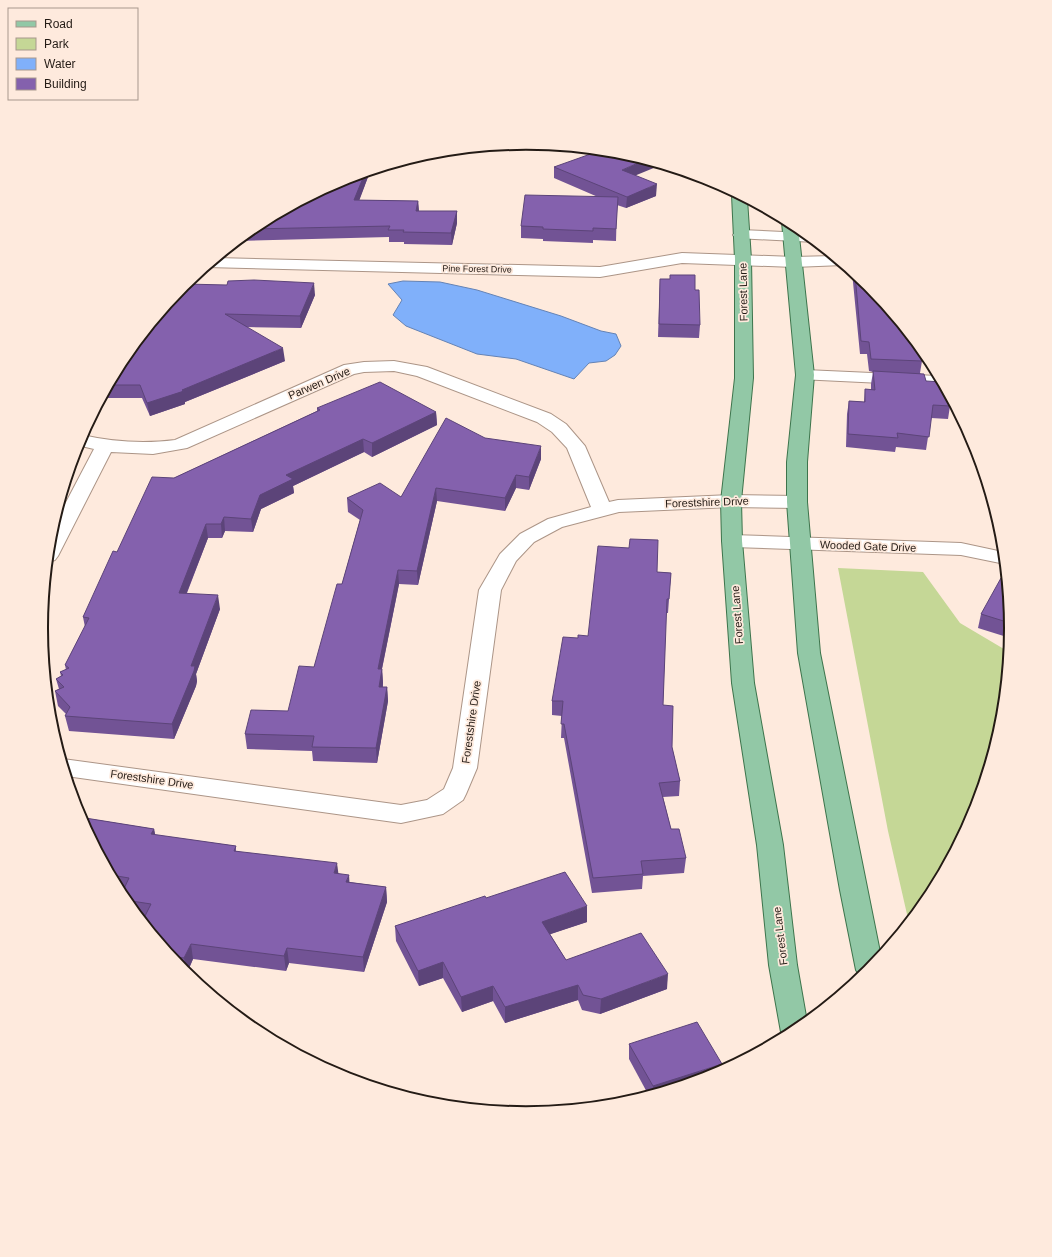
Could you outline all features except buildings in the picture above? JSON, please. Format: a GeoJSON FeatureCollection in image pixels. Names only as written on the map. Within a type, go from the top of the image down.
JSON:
{"type":"FeatureCollection","features":[{"type":"Feature","properties":{"kind":"main road","name":"Forest Lane"},"geometry":{"type":"LineString","coordinates":[[739,201],[743,259],[744,378],[732,500],[732,541],[743,683],[770,845],[783,965],[794,1025]]}},
{"type":"Feature","properties":{"kind":"main road"},"geometry":{"type":"LineString","coordinates":[[791,230],[805,375],[797,462],[797,502],[809,653],[853,890],[868,962]]}},
{"type":"Feature","properties":{"kind":"street"},"geometry":{"type":"LineString","coordinates":[[741,236],[790,230]]}},
{"type":"Feature","properties":{"kind":"street","name":"Pine Forest Drive"},"geometry":{"type":"LineString","coordinates":[[218,263],[600,272],[682,258],[794,262],[832,261]]}},
{"type":"Feature","properties":{"kind":"street","name":"Parwen Drive"},"geometry":{"type":"LineString","coordinates":[[86,442],[104,447],[149,447],[177,444],[200,436],[338,373],[364,367],[394,366],[422,371],[544,418],[559,428],[576,446],[602,509]]}},
{"type":"Feature","properties":{"kind":"street"},"geometry":{"type":"LineString","coordinates":[[805,375],[934,381]]}},
{"type":"Feature","properties":{"kind":"street"},"geometry":{"type":"LineString","coordinates":[[56,540],[104,447]]}},
{"type":"Feature","properties":{"kind":"street","name":"Forestshire Drive"},"geometry":{"type":"LineString","coordinates":[[68,767],[402,814],[434,808],[454,794],[465,768],[490,590],[507,558],[527,538],[555,523],[602,509],[624,506],[732,500],[797,502]]}},
{"type":"Feature","properties":{"kind":"street","name":"Wooded Gate Drive"},"geometry":{"type":"LineString","coordinates":[[732,541],[961,549],[999,557]]}},
{"type":"Feature","properties":{"kind":"green space"},"geometry":{"type":"Polygon","coordinates":[[[838,568],[923,572],[960,623],[1003,649],[1000,691],[995,722],[979,782],[955,840],[940,868],[907,916],[888,831],[838,568]]]}},
{"type":"Feature","properties":{"kind":"water"},"geometry":{"type":"Polygon","coordinates":[[[403,281],[440,282],[477,290],[561,316],[601,331],[616,334],[621,346],[615,355],[606,361],[589,363],[574,379],[516,359],[477,354],[406,326],[393,315],[402,300],[388,284],[403,281]]]}}]}
